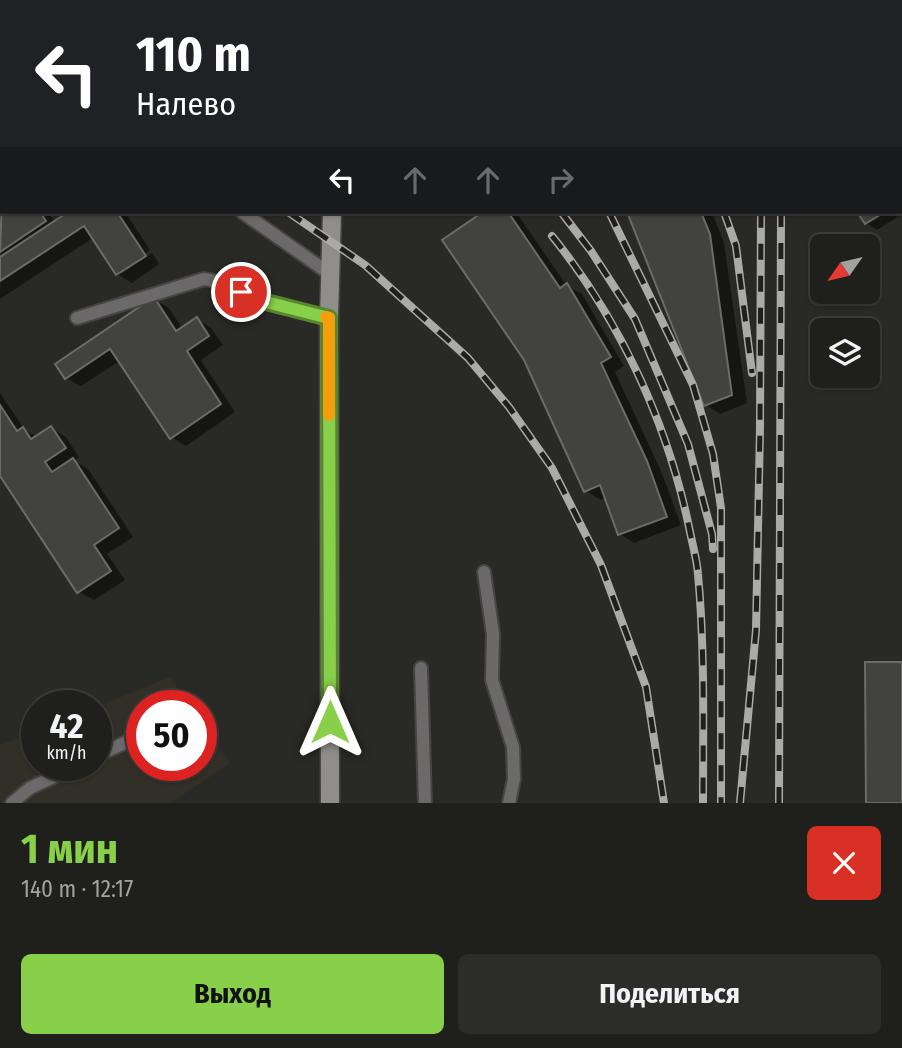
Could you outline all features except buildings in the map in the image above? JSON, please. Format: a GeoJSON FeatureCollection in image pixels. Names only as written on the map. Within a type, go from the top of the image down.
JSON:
{"type":"FeatureCollection","features":[{"type":"Feature","properties":{"kind":"main road"},"geometry":{"type":"LineString","coordinates":[[330,803],[329,318],[332,214]]}},
{"type":"Feature","properties":{"kind":"lane"},"geometry":{"type":"LineString","coordinates":[[245,214],[330,274]]}},
{"type":"Feature","properties":{"kind":"lane"},"geometry":{"type":"LineString","coordinates":[[77,318],[204,279],[225,283],[258,300],[329,318]]}},
{"type":"Feature","properties":{"kind":"lane"},"geometry":{"type":"LineString","coordinates":[[484,572],[493,634],[492,680],[513,747],[514,779],[509,803]]}},
{"type":"Feature","properties":{"kind":"lane"},"geometry":{"type":"LineString","coordinates":[[421,668],[425,803]]}},
{"type":"Feature","properties":{"kind":"lane"},"geometry":{"type":"LineString","coordinates":[[12,803],[30,788],[45,781]]}},
{"type":"Feature","properties":{"kind":"shaded area"},"geometry":{"type":"Polygon","coordinates":[[[170,677],[179,690],[138,690],[170,677]]]}},
{"type":"Feature","properties":{"kind":"shaded area"},"geometry":{"type":"Polygon","coordinates":[[[126,695],[126,781],[203,781],[171,803],[0,803],[0,745],[21,737],[21,781],[112,781],[112,701],[126,695]]]}},
{"type":"Feature","properties":{"kind":"shaded area"},"geometry":{"type":"Polygon","coordinates":[[[217,745],[230,763],[217,772],[217,745]]]}},
{"type":"Feature","properties":{"kind":"railway"},"geometry":{"type":"LineString","coordinates":[[291,214],[365,265],[468,358],[509,407],[552,468],[601,565],[646,687],[664,803]]}},
{"type":"Feature","properties":{"kind":"railway"},"geometry":{"type":"LineString","coordinates":[[563,214],[591,251],[635,319],[688,444],[712,534],[713,549]]}},
{"type":"Feature","properties":{"kind":"railway"},"geometry":{"type":"LineString","coordinates":[[610,214],[693,385],[713,454],[721,508],[721,803]]}},
{"type":"Feature","properties":{"kind":"railway"},"geometry":{"type":"LineString","coordinates":[[725,214],[736,246],[752,373]]}},
{"type":"Feature","properties":{"kind":"railway"},"geometry":{"type":"LineString","coordinates":[[740,803],[756,630],[761,214]]}},
{"type":"Feature","properties":{"kind":"railway"},"geometry":{"type":"LineString","coordinates":[[779,803],[781,214]]}},
{"type":"Feature","properties":{"kind":"railway"},"geometry":{"type":"LineString","coordinates":[[552,236],[599,302],[638,374],[654,411],[680,488],[697,563],[700,603],[703,803]]}},
{"type":"Feature","properties":{"kind":"slow traffic"},"geometry":{"type":"LineString","coordinates":[[326,317],[329,318],[329,415]]}},
{"type":"Feature","properties":{"kind":"route"},"geometry":{"type":"LineString","coordinates":[[241,292],[258,300],[329,318],[330,722]]}}]}
